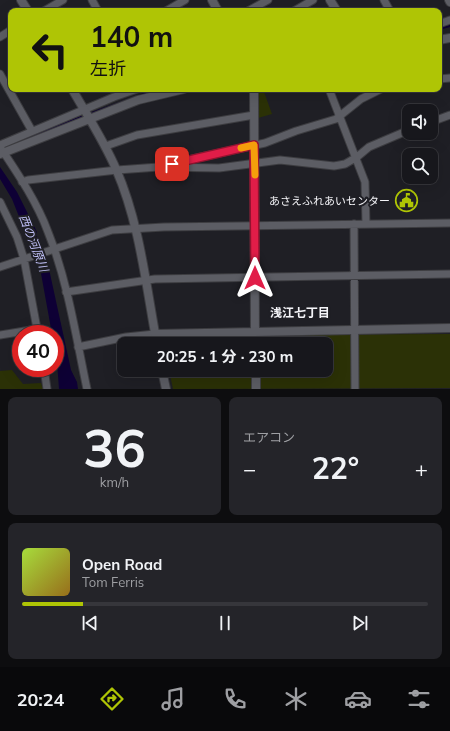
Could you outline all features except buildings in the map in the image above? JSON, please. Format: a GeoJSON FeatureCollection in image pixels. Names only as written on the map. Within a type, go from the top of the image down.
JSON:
{"type":"FeatureCollection","features":[{"type":"Feature","properties":{"kind":"street"},"geometry":{"type":"LineString","coordinates":[[49,8],[63,0]]}},
{"type":"Feature","properties":{"kind":"street"},"geometry":{"type":"LineString","coordinates":[[171,8],[185,0]]}},
{"type":"Feature","properties":{"kind":"street"},"geometry":{"type":"LineString","coordinates":[[253,8],[268,0]]}},
{"type":"Feature","properties":{"kind":"street"},"geometry":{"type":"LineString","coordinates":[[299,8],[313,0]]}},
{"type":"Feature","properties":{"kind":"street"},"geometry":{"type":"LineString","coordinates":[[0,74],[8,88]]}},
{"type":"Feature","properties":{"kind":"street"},"geometry":{"type":"LineString","coordinates":[[10,92],[32,131]]}},
{"type":"Feature","properties":{"kind":"street"},"geometry":{"type":"LineString","coordinates":[[74,92],[106,146],[117,170],[135,228],[156,337]]}},
{"type":"Feature","properties":{"kind":"street"},"geometry":{"type":"LineString","coordinates":[[1,150],[32,131],[129,92]]}},
{"type":"Feature","properties":{"kind":"street"},"geometry":{"type":"LineString","coordinates":[[1,150],[90,120],[138,100],[171,92]]}},
{"type":"Feature","properties":{"kind":"street"},"geometry":{"type":"LineString","coordinates":[[254,92],[255,337]]}},
{"type":"Feature","properties":{"kind":"street"},"geometry":{"type":"LineString","coordinates":[[330,92],[357,157],[366,187],[366,224]]}},
{"type":"Feature","properties":{"kind":"street"},"geometry":{"type":"LineString","coordinates":[[159,167],[265,143],[340,116],[360,99],[375,92]]}},
{"type":"Feature","properties":{"kind":"street"},"geometry":{"type":"LineString","coordinates":[[106,146],[137,135],[226,121],[254,114]]}},
{"type":"Feature","properties":{"kind":"street"},"geometry":{"type":"LineString","coordinates":[[438,120],[450,116]]}},
{"type":"Feature","properties":{"kind":"street"},"geometry":{"type":"LineString","coordinates":[[22,182],[28,180],[117,170],[159,167],[219,168],[280,160],[294,160],[324,166],[334,166],[345,164],[357,157],[369,147],[402,133]]}},
{"type":"Feature","properties":{"kind":"street"},"geometry":{"type":"LineString","coordinates":[[1,150],[40,212],[54,249],[66,292],[87,389]]}},
{"type":"Feature","properties":{"kind":"street"},"geometry":{"type":"LineString","coordinates":[[0,202],[3,213],[24,259],[36,325]]}},
{"type":"Feature","properties":{"kind":"street"},"geometry":{"type":"LineString","coordinates":[[0,267],[98,233],[135,228],[450,223]]}},
{"type":"Feature","properties":{"kind":"street"},"geometry":{"type":"LineString","coordinates":[[354,224],[356,330],[355,389]]}},
{"type":"Feature","properties":{"kind":"street"},"geometry":{"type":"LineString","coordinates":[[66,292],[145,280],[450,274]]}},
{"type":"Feature","properties":{"kind":"street"},"geometry":{"type":"LineString","coordinates":[[78,347],[126,337],[155,334],[450,328]]}},
{"type":"Feature","properties":{"kind":"street"},"geometry":{"type":"LineString","coordinates":[[0,336],[12,334]]}},
{"type":"Feature","properties":{"kind":"street"},"geometry":{"type":"LineString","coordinates":[[45,377],[47,389]]}},
{"type":"Feature","properties":{"kind":"street"},"geometry":{"type":"LineString","coordinates":[[163,377],[166,389]]}},
{"type":"Feature","properties":{"kind":"street"},"geometry":{"type":"LineString","coordinates":[[256,377],[256,389]]}},
{"type":"Feature","properties":{"kind":"green space"},"geometry":{"type":"Polygon","coordinates":[[[257,92],[264,92],[272,114],[258,118],[257,92]]]}},
{"type":"Feature","properties":{"kind":"green space"},"geometry":{"type":"Polygon","coordinates":[[[450,334],[450,388],[173,389],[170,377],[333,377],[333,337],[206,337],[251,335],[450,334]]]}},
{"type":"Feature","properties":{"kind":"green space"},"geometry":{"type":"Polygon","coordinates":[[[12,370],[12,377],[18,377],[23,384],[41,383],[43,389],[0,389],[0,371],[12,370]]]}},
{"type":"Feature","properties":{"kind":"water","name":"西の河原川"},"geometry":{"type":"Polygon","coordinates":[[[0,167],[17,192],[37,232],[36,235],[49,269],[61,325],[50,325],[40,268],[29,235],[26,234],[12,199],[0,179],[0,167]]]}},
{"type":"Feature","properties":{"kind":"water"},"geometry":{"type":"Polygon","coordinates":[[[64,338],[71,370],[77,382],[78,389],[59,389],[58,377],[64,377],[64,338]]]}},
{"type":"Feature","properties":{"kind":"waterway"},"geometry":{"type":"LineString","coordinates":[[442,28],[450,26]]}},
{"type":"Feature","properties":{"kind":"waterway"},"geometry":{"type":"LineString","coordinates":[[92,113],[151,92]]}},
{"type":"Feature","properties":{"kind":"waterway"},"geometry":{"type":"LineString","coordinates":[[16,142],[81,117]]}},
{"type":"Feature","properties":{"kind":"slow traffic"},"geometry":{"type":"LineString","coordinates":[[241,148],[254,145],[255,175]]}},
{"type":"Feature","properties":{"kind":"place","name":"あさえふれあいセンター"},"geometry":{"type":"Point","coordinates":[406,201]}},
{"type":"Feature","properties":{"kind":"district","name":"浅江七丁目"},"geometry":{"type":"Point","coordinates":[300,312]}},
{"type":"Feature","properties":{"kind":"route"},"geometry":{"type":"LineString","coordinates":[[172,164],[254,145],[255,278]]}}]}
